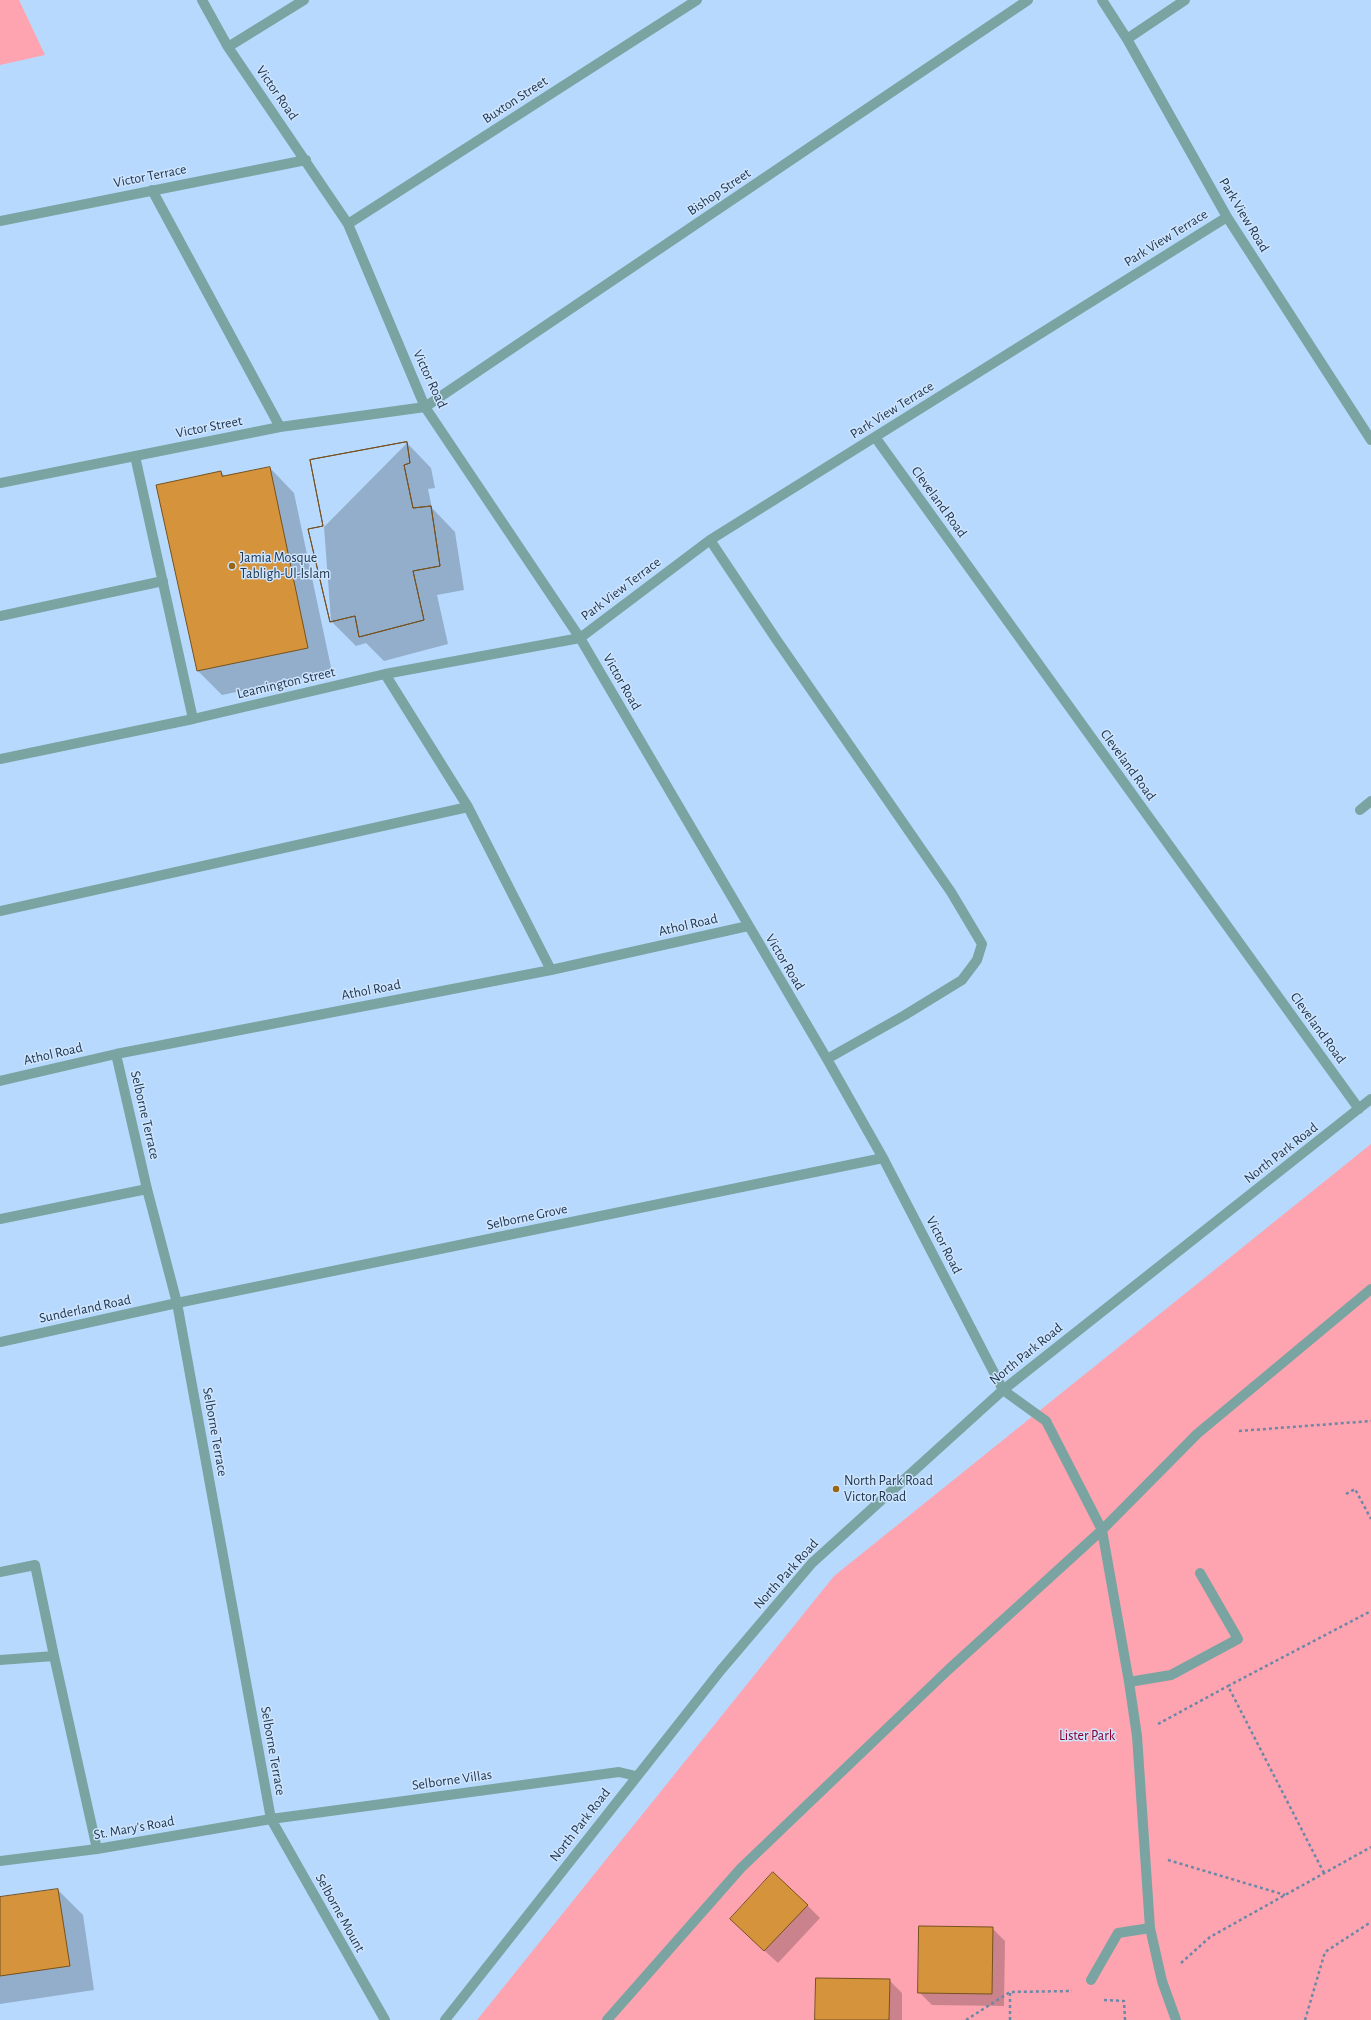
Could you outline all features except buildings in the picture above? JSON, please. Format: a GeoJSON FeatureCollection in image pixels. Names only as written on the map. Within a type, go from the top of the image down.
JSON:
{"type":"FeatureCollection","features":[{"type":"Feature","properties":{"kind":"street","name":"Victor Road"},"geometry":{"type":"LineString","coordinates":[[202,0],[228,47],[348,224],[425,407],[580,638],[827,1059],[883,1158],[1003,1390]]}},
{"type":"Feature","properties":{"kind":"street"},"geometry":{"type":"LineString","coordinates":[[228,47],[304,0]]}},
{"type":"Feature","properties":{"kind":"street","name":"Buxton Street"},"geometry":{"type":"LineString","coordinates":[[348,224],[697,0]]}},
{"type":"Feature","properties":{"kind":"street","name":"Bishop Street"},"geometry":{"type":"LineString","coordinates":[[425,407],[1028,0]]}},
{"type":"Feature","properties":{"kind":"street","name":"Park View Road"},"geometry":{"type":"LineString","coordinates":[[1102,0],[1127,39],[1227,217],[1371,440]]}},
{"type":"Feature","properties":{"kind":"street"},"geometry":{"type":"LineString","coordinates":[[1127,39],[1185,0]]}},
{"type":"Feature","properties":{"kind":"street","name":"Victor Terrace"},"geometry":{"type":"LineString","coordinates":[[0,221],[306,160]]}},
{"type":"Feature","properties":{"kind":"street"},"geometry":{"type":"LineString","coordinates":[[152,190],[280,427]]}},
{"type":"Feature","properties":{"kind":"street","name":"Park View Terrace"},"geometry":{"type":"LineString","coordinates":[[580,638],[710,540],[1227,217]]}},
{"type":"Feature","properties":{"kind":"street","name":"Victor Street"},"geometry":{"type":"LineString","coordinates":[[0,483],[280,427],[425,407]]}},
{"type":"Feature","properties":{"kind":"street","name":"Cleveland Road"},"geometry":{"type":"LineString","coordinates":[[875,437],[1359,1109]]}},
{"type":"Feature","properties":{"kind":"street"},"geometry":{"type":"LineString","coordinates":[[135,456],[193,719]]}},
{"type":"Feature","properties":{"kind":"street"},"geometry":{"type":"LineString","coordinates":[[710,540],[776,639],[951,892],[982,944],[977,960],[962,980],[905,1015],[827,1059]]}},
{"type":"Feature","properties":{"kind":"street"},"geometry":{"type":"LineString","coordinates":[[0,616],[163,580]]}},
{"type":"Feature","properties":{"kind":"street","name":"Leamington Street"},"geometry":{"type":"LineString","coordinates":[[0,759],[193,719],[385,674],[580,638]]}},
{"type":"Feature","properties":{"kind":"street"},"geometry":{"type":"LineString","coordinates":[[385,674],[468,807],[551,970]]}},
{"type":"Feature","properties":{"kind":"street"},"geometry":{"type":"LineString","coordinates":[[1360,810],[1371,801]]}},
{"type":"Feature","properties":{"kind":"street"},"geometry":{"type":"LineString","coordinates":[[0,911],[468,807]]}},
{"type":"Feature","properties":{"kind":"street","name":"Athol Road"},"geometry":{"type":"LineString","coordinates":[[0,1081],[116,1054],[551,970],[748,926]]}},
{"type":"Feature","properties":{"kind":"street","name":"Selborne Terrace"},"geometry":{"type":"LineString","coordinates":[[116,1054],[147,1189],[177,1303],[271,1819]]}},
{"type":"Feature","properties":{"kind":"street","name":"North Park Road"},"geometry":{"type":"LineString","coordinates":[[445,2020],[721,1670],[812,1563],[1003,1390],[1371,1099]]}},
{"type":"Feature","properties":{"kind":"street","name":"Selborne Grove"},"geometry":{"type":"LineString","coordinates":[[177,1303],[883,1158]]}},
{"type":"Feature","properties":{"kind":"street"},"geometry":{"type":"LineString","coordinates":[[0,1219],[147,1189]]}},
{"type":"Feature","properties":{"kind":"street"},"geometry":{"type":"LineString","coordinates":[[607,2020],[741,1868],[948,1670],[1102,1530],[1197,1434],[1371,1289]]}},
{"type":"Feature","properties":{"kind":"street","name":"Sunderland Road"},"geometry":{"type":"LineString","coordinates":[[0,1342],[177,1303]]}},
{"type":"Feature","properties":{"kind":"street"},"geometry":{"type":"LineString","coordinates":[[1003,1390],[1046,1420],[1102,1530],[1130,1682],[1137,1736],[1150,1928],[1162,1981],[1176,2020]]}},
{"type":"Feature","properties":{"kind":"street"},"geometry":{"type":"LineString","coordinates":[[0,1572],[35,1565],[97,1849]]}},
{"type":"Feature","properties":{"kind":"street"},"geometry":{"type":"LineString","coordinates":[[1130,1682],[1170,1675],[1238,1639],[1200,1573]]}},
{"type":"Feature","properties":{"kind":"street"},"geometry":{"type":"LineString","coordinates":[[0,1660],[54,1656]]}},
{"type":"Feature","properties":{"kind":"street","name":"Selborne Villas"},"geometry":{"type":"LineString","coordinates":[[271,1819],[619,1772],[636,1776]]}},
{"type":"Feature","properties":{"kind":"street","name":"St. Mary's Road"},"geometry":{"type":"LineString","coordinates":[[0,1861],[97,1849],[271,1819]]}},
{"type":"Feature","properties":{"kind":"street","name":"Selborne Mount"},"geometry":{"type":"LineString","coordinates":[[271,1819],[385,2020]]}},
{"type":"Feature","properties":{"kind":"street"},"geometry":{"type":"LineString","coordinates":[[1091,1980],[1118,1933],[1150,1928]]}},
{"type":"Feature","properties":{"kind":"path"},"geometry":{"type":"LineString","coordinates":[[1236,1431],[1371,1421]]}},
{"type":"Feature","properties":{"kind":"path"},"geometry":{"type":"LineString","coordinates":[[1346,1494],[1355,1489],[1371,1519]]}},
{"type":"Feature","properties":{"kind":"path"},"geometry":{"type":"LineString","coordinates":[[1137,1736],[1228,1686],[1371,1611]]}},
{"type":"Feature","properties":{"kind":"path"},"geometry":{"type":"LineString","coordinates":[[1228,1686],[1324,1873]]}},
{"type":"Feature","properties":{"kind":"path"},"geometry":{"type":"LineString","coordinates":[[1162,1981],[1210,1937],[1371,1847]]}},
{"type":"Feature","properties":{"kind":"path"},"geometry":{"type":"LineString","coordinates":[[1144,1853],[1285,1895]]}},
{"type":"Feature","properties":{"kind":"path"},"geometry":{"type":"LineString","coordinates":[[1305,2020],[1325,1952],[1371,1922]]}},
{"type":"Feature","properties":{"kind":"path"},"geometry":{"type":"LineString","coordinates":[[1091,1980],[1092,1999],[1124,2001],[1125,2020]]}},
{"type":"Feature","properties":{"kind":"path"},"geometry":{"type":"LineString","coordinates":[[966,2020],[1010,1992],[1091,1990]]}},
{"type":"Feature","properties":{"kind":"path"},"geometry":{"type":"LineString","coordinates":[[1010,1992],[1010,2020]]}},
{"type":"Feature","properties":{"kind":"green space"},"geometry":{"type":"Polygon","coordinates":[[[0,0],[19,0],[45,55],[0,65],[0,0]]]}},
{"type":"Feature","properties":{"kind":"green space","name":"Lister Park"},"geometry":{"type":"Polygon","coordinates":[[[1371,1144],[1371,2020],[477,2020],[834,1576],[1371,1144]]]}},
{"type":"Feature","properties":{"kind":"place","name":"Jamia Mosque Tabligh-Ul-Islam"},"geometry":{"type":"Point","coordinates":[232,566]}},
{"type":"Feature","properties":{"kind":"place","name":"North Park Road Victor Road"},"geometry":{"type":"Point","coordinates":[836,1489]}}]}
